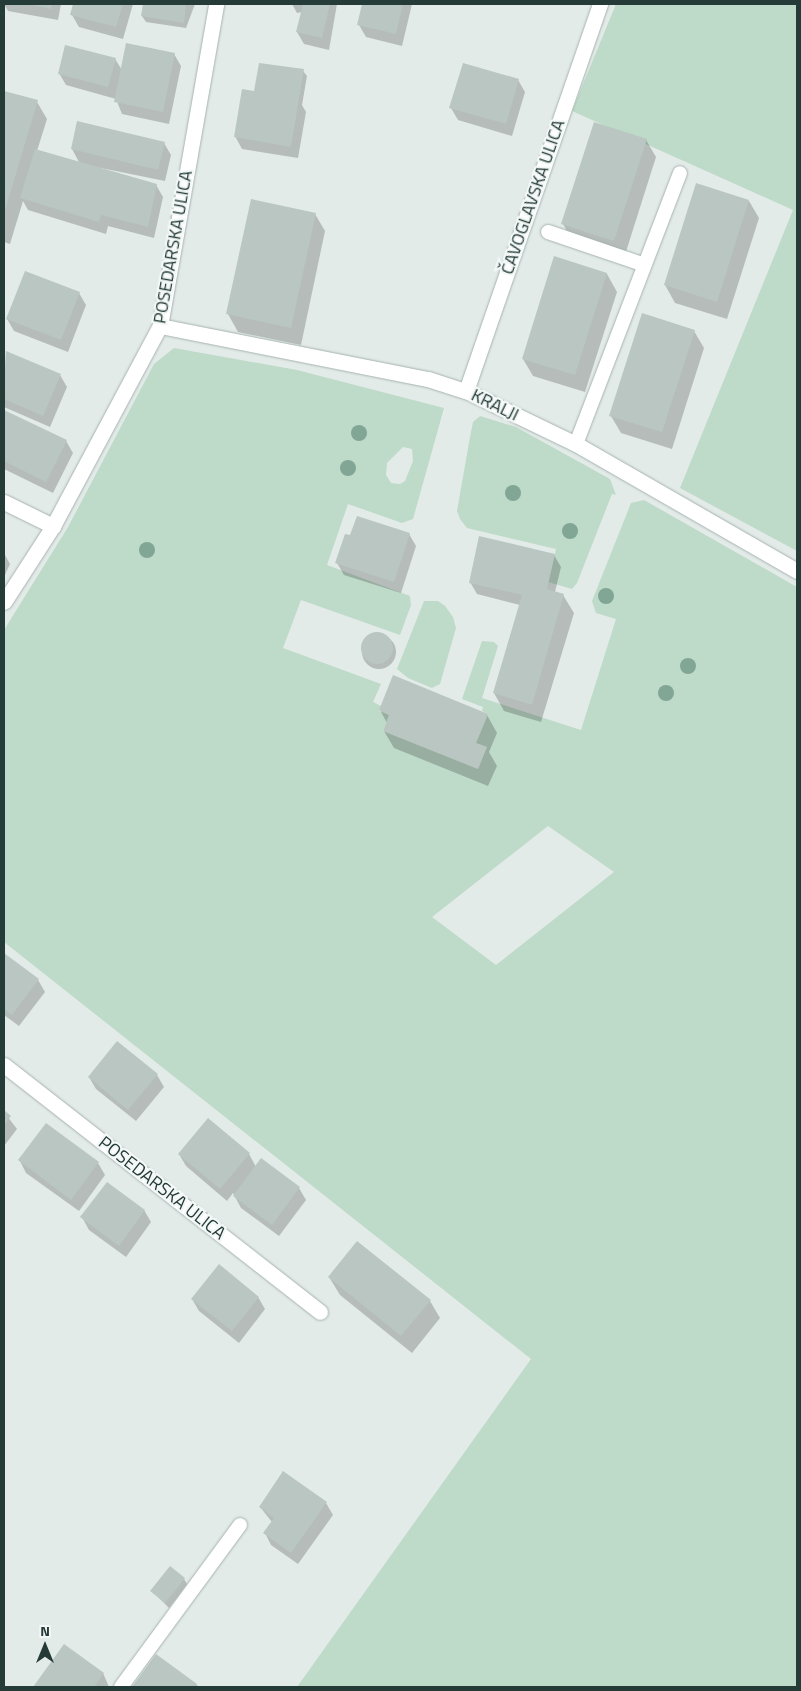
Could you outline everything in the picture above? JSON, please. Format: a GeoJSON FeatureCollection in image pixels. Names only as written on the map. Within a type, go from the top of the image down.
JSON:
{"type":"FeatureCollection","features":[{"type":"Feature","properties":{"kind":"street","name":"POSEDARSKA ULICA"},"geometry":{"type":"LineString","coordinates":[[4,602],[53,526],[160,326],[216,4]]}},
{"type":"Feature","properties":{"kind":"street","name":"ČAVOGLAVSKA ULICA"},"geometry":{"type":"LineString","coordinates":[[466,391],[600,4]]}},
{"type":"Feature","properties":{"kind":"street","name":"KRALJI"},"geometry":{"type":"LineString","coordinates":[[160,326],[428,379],[466,391],[576,444],[797,571]]}},
{"type":"Feature","properties":{"kind":"street"},"geometry":{"type":"LineString","coordinates":[[4,502],[53,526]]}},
{"type":"Feature","properties":{"kind":"street","name":"POSEDARSKA ULICA"},"geometry":{"type":"LineString","coordinates":[[4,1065],[320,1312]]}},
{"type":"Feature","properties":{"kind":"lane"},"geometry":{"type":"LineString","coordinates":[[576,444],[680,174]]}},
{"type":"Feature","properties":{"kind":"lane"},"geometry":{"type":"LineString","coordinates":[[548,232],[645,265]]}},
{"type":"Feature","properties":{"kind":"lane"},"geometry":{"type":"LineString","coordinates":[[121,1687],[240,1526]]}},
{"type":"Feature","properties":{"kind":"green space"},"geometry":{"type":"Polygon","coordinates":[[[616,4],[797,4],[797,551],[680,488],[793,210],[572,111],[616,4]]]}},
{"type":"Feature","properties":{"kind":"green space"},"geometry":{"type":"Polygon","coordinates":[[[174,348],[297,370],[444,408],[413,519],[402,523],[348,504],[327,565],[410,596],[411,605],[400,635],[301,600],[283,648],[381,684],[373,702],[381,706],[379,711],[389,715],[383,731],[478,769],[487,747],[476,743],[488,714],[482,711],[483,707],[462,699],[482,641],[494,642],[498,646],[482,698],[581,730],[616,619],[596,613],[592,601],[631,503],[644,500],[797,587],[797,1687],[297,1687],[531,1359],[4,942],[4,630],[68,527],[154,364],[174,348]],[[403,447],[387,463],[386,475],[391,483],[400,484],[405,481],[413,461],[412,449],[403,447]],[[548,826],[432,917],[496,965],[614,872],[548,826]]]}},
{"type":"Feature","properties":{"kind":"green space"},"geometry":{"type":"Polygon","coordinates":[[[480,416],[516,427],[610,479],[616,495],[612,494],[577,583],[572,589],[548,582],[556,549],[467,528],[460,519],[457,511],[470,437],[473,422],[480,416]]]}},
{"type":"Feature","properties":{"kind":"green space"},"geometry":{"type":"Polygon","coordinates":[[[424,601],[438,601],[445,606],[453,617],[456,628],[440,684],[432,688],[408,678],[397,669],[424,601]]]}},
{"type":"Feature","properties":{"kind":"building"},"geometry":{"type":"Polygon","coordinates":[[[29,4],[52,4],[51,9],[29,4]]]}},
{"type":"Feature","properties":{"kind":"building"},"geometry":{"type":"Polygon","coordinates":[[[73,4],[123,4],[116,27],[70,15],[73,4]]]}},
{"type":"Feature","properties":{"kind":"building"},"geometry":{"type":"Polygon","coordinates":[[[143,4],[186,4],[184,23],[141,16],[143,4]]]}},
{"type":"Feature","properties":{"kind":"building"},"geometry":{"type":"Polygon","coordinates":[[[303,4],[330,4],[322,38],[296,32],[303,4]]]}},
{"type":"Feature","properties":{"kind":"building"},"geometry":{"type":"Polygon","coordinates":[[[362,4],[403,4],[396,34],[357,25],[362,4]]]}},
{"type":"Feature","properties":{"kind":"building"},"geometry":{"type":"Polygon","coordinates":[[[126,43],[175,53],[163,112],[114,102],[126,43]]]}},
{"type":"Feature","properties":{"kind":"building"},"geometry":{"type":"Polygon","coordinates":[[[65,45],[116,58],[108,87],[58,74],[65,45]]]}},
{"type":"Feature","properties":{"kind":"building"},"geometry":{"type":"Polygon","coordinates":[[[259,63],[304,69],[291,147],[234,137],[242,89],[254,91],[259,63]]]}},
{"type":"Feature","properties":{"kind":"building"},"geometry":{"type":"Polygon","coordinates":[[[463,63],[519,79],[506,124],[449,108],[463,63]]]}},
{"type":"Feature","properties":{"kind":"building"},"geometry":{"type":"Polygon","coordinates":[[[4,91],[38,100],[4,214],[4,91]]]}},
{"type":"Feature","properties":{"kind":"building"},"geometry":{"type":"Polygon","coordinates":[[[77,121],[165,142],[158,170],[71,149],[77,121]]]}},
{"type":"Feature","properties":{"kind":"building"},"geometry":{"type":"Polygon","coordinates":[[[594,122],[647,139],[614,241],[561,224],[594,122]]]}},
{"type":"Feature","properties":{"kind":"building"},"geometry":{"type":"Polygon","coordinates":[[[35,149],[157,184],[148,227],[101,215],[99,222],[20,198],[35,149]]]}},
{"type":"Feature","properties":{"kind":"building"},"geometry":{"type":"Polygon","coordinates":[[[696,183],[749,200],[717,302],[664,285],[696,183]]]}},
{"type":"Feature","properties":{"kind":"building"},"geometry":{"type":"Polygon","coordinates":[[[251,199],[316,213],[291,328],[226,314],[251,199]]]}},
{"type":"Feature","properties":{"kind":"building"},"geometry":{"type":"Polygon","coordinates":[[[554,256],[607,273],[575,375],[522,359],[554,256]]]}},
{"type":"Feature","properties":{"kind":"building"},"geometry":{"type":"Polygon","coordinates":[[[25,271],[80,292],[61,340],[6,319],[25,271]]]}},
{"type":"Feature","properties":{"kind":"building"},"geometry":{"type":"Polygon","coordinates":[[[642,313],[695,330],[662,432],[609,416],[642,313]]]}},
{"type":"Feature","properties":{"kind":"building"},"geometry":{"type":"Polygon","coordinates":[[[6,351],[61,374],[43,416],[4,399],[6,351]]]}},
{"type":"Feature","properties":{"kind":"building"},"geometry":{"type":"Polygon","coordinates":[[[4,410],[67,440],[46,482],[4,461],[4,410]]]}},
{"type":"Feature","properties":{"kind":"building"},"geometry":{"type":"Polygon","coordinates":[[[357,516],[410,533],[394,582],[335,563],[345,534],[350,535],[357,516]]]}},
{"type":"Feature","properties":{"kind":"building"},"geometry":{"type":"Polygon","coordinates":[[[479,536],[555,554],[547,589],[564,594],[532,705],[493,693],[522,595],[469,583],[479,536]]]}},
{"type":"Feature","properties":{"kind":"building"},"geometry":{"type":"Polygon","coordinates":[[[377,632],[383,633],[388,637],[392,642],[392,654],[388,659],[383,663],[377,664],[371,663],[366,659],[362,654],[361,648],[362,642],[366,637],[371,633],[377,632]]]}},
{"type":"Feature","properties":{"kind":"building"},"geometry":{"type":"Polygon","coordinates":[[[393,675],[488,714],[476,743],[487,747],[478,769],[383,731],[389,715],[379,710],[393,675]]]}},
{"type":"Feature","properties":{"kind":"building"},"geometry":{"type":"Polygon","coordinates":[[[4,953],[39,979],[12,1015],[4,1009],[4,953]]]}},
{"type":"Feature","properties":{"kind":"building"},"geometry":{"type":"Polygon","coordinates":[[[117,1041],[158,1074],[128,1110],[88,1077],[117,1041]]]}},
{"type":"Feature","properties":{"kind":"building"},"geometry":{"type":"Polygon","coordinates":[[[4,1110],[11,1116],[4,1125],[4,1110]]]}},
{"type":"Feature","properties":{"kind":"building"},"geometry":{"type":"Polygon","coordinates":[[[208,1118],[250,1153],[220,1189],[178,1154],[208,1118]]]}},
{"type":"Feature","properties":{"kind":"building"},"geometry":{"type":"Polygon","coordinates":[[[46,1123],[99,1162],[71,1200],[18,1160],[46,1123]]]}},
{"type":"Feature","properties":{"kind":"building"},"geometry":{"type":"Polygon","coordinates":[[[261,1158],[300,1187],[272,1225],[233,1196],[261,1158]]]}},
{"type":"Feature","properties":{"kind":"building"},"geometry":{"type":"Polygon","coordinates":[[[107,1182],[145,1210],[119,1246],[80,1217],[107,1182]]]}},
{"type":"Feature","properties":{"kind":"building"},"geometry":{"type":"Polygon","coordinates":[[[357,1241],[431,1300],[401,1336],[328,1277],[357,1241]]]}},
{"type":"Feature","properties":{"kind":"building"},"geometry":{"type":"Polygon","coordinates":[[[219,1264],[259,1297],[232,1331],[191,1299],[219,1264]]]}},
{"type":"Feature","properties":{"kind":"building"},"geometry":{"type":"Polygon","coordinates":[[[283,1471],[327,1502],[291,1553],[263,1533],[274,1518],[259,1507],[283,1471]]]}},
{"type":"Feature","properties":{"kind":"building"},"geometry":{"type":"Polygon","coordinates":[[[170,1566],[185,1578],[165,1603],[150,1591],[170,1566]]]}},
{"type":"Feature","properties":{"kind":"building"},"geometry":{"type":"Polygon","coordinates":[[[64,1644],[104,1673],[94,1687],[33,1687],[64,1644]]]}},
{"type":"Feature","properties":{"kind":"building"},"geometry":{"type":"Polygon","coordinates":[[[156,1654],[197,1684],[195,1687],[132,1687],[156,1654]]]}}]}
